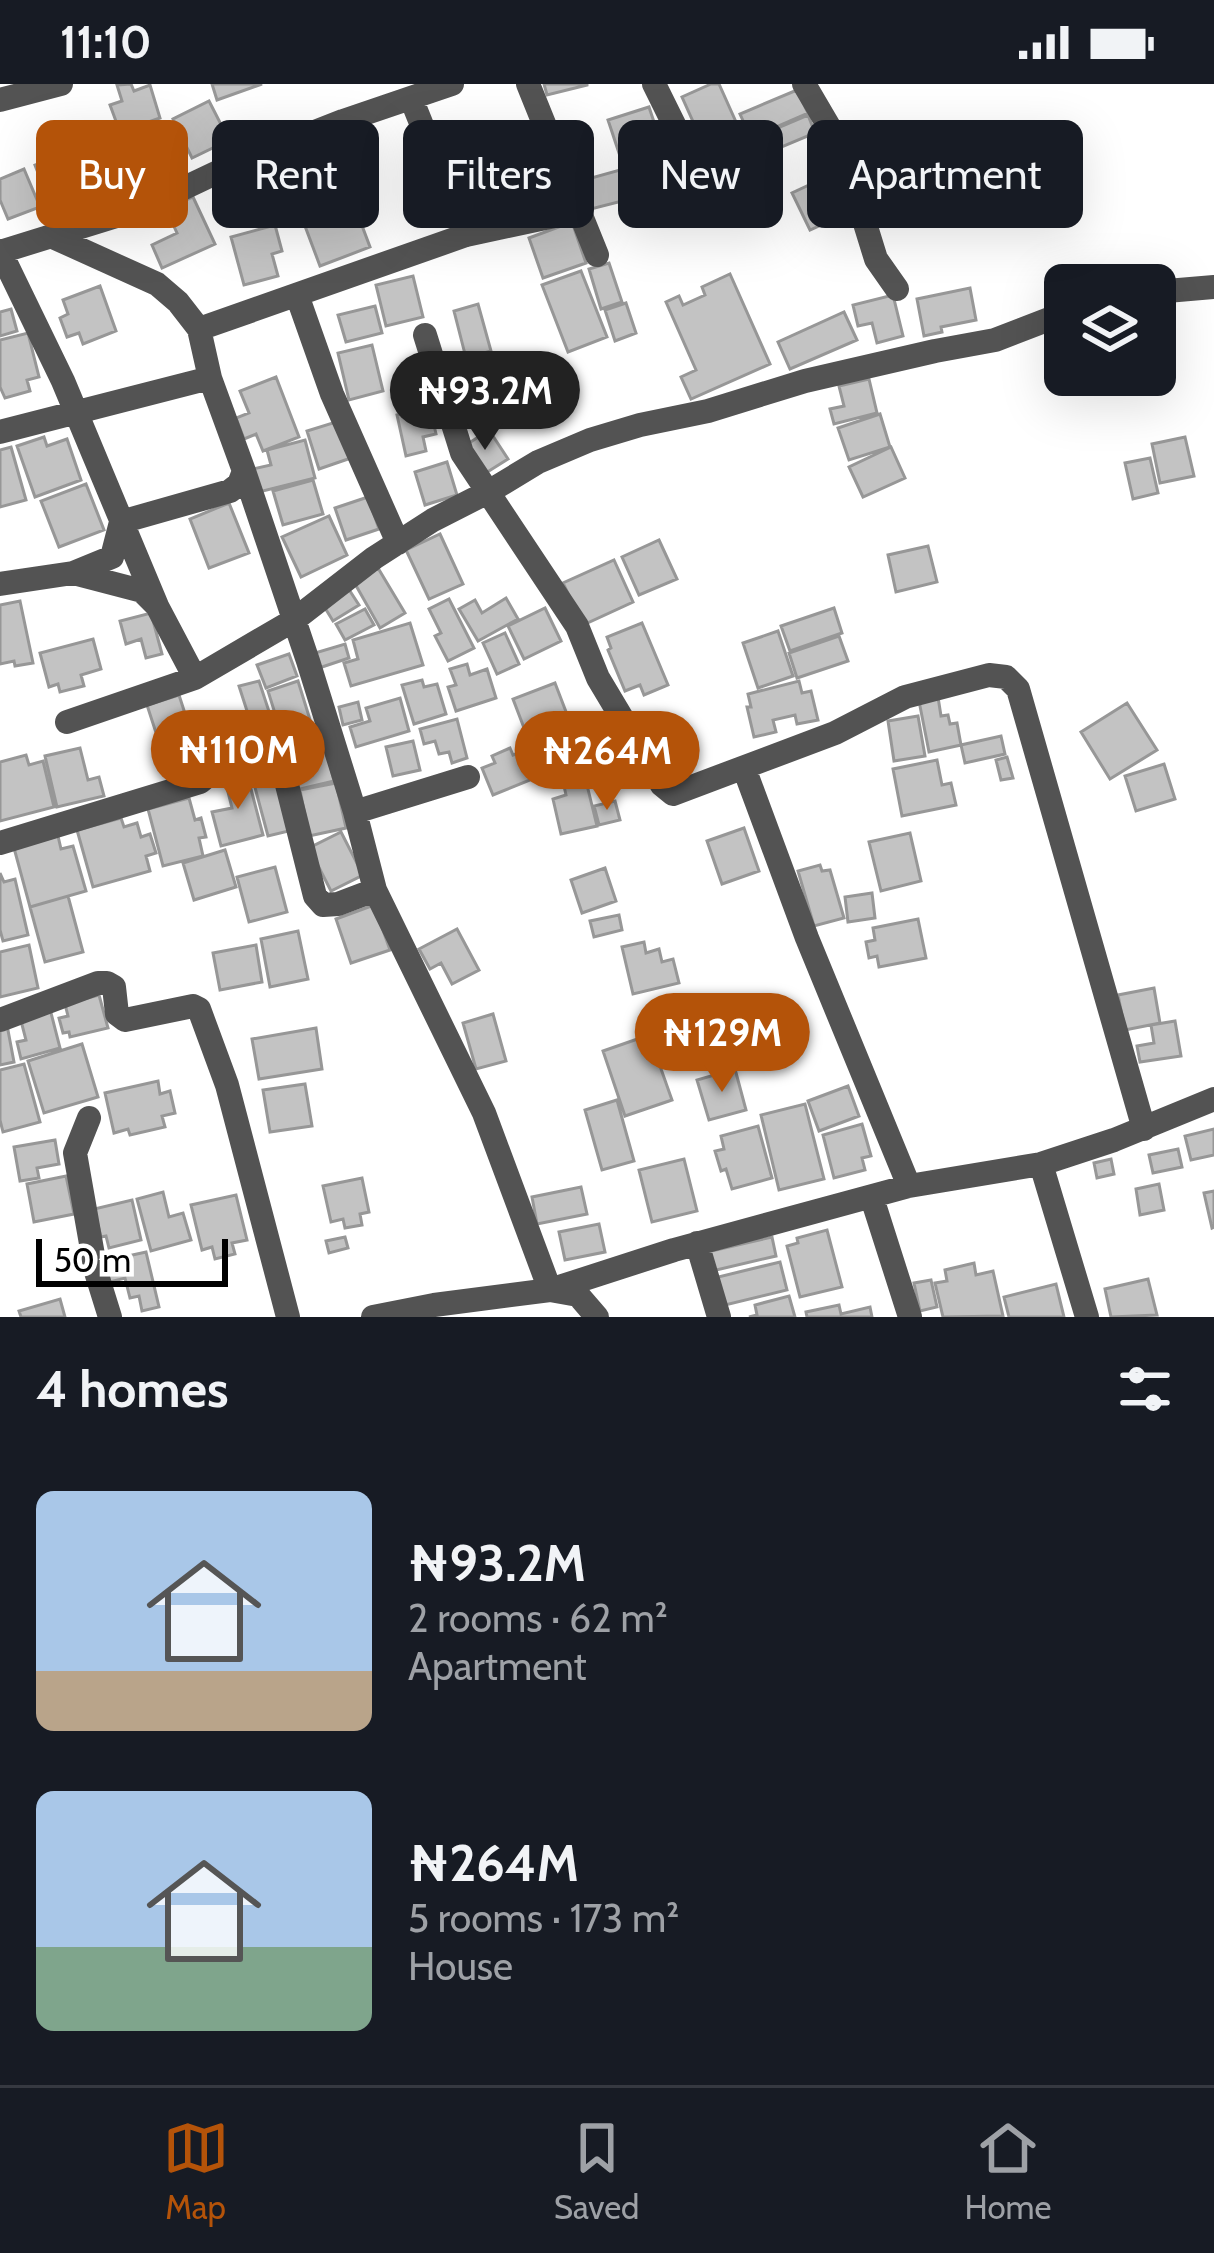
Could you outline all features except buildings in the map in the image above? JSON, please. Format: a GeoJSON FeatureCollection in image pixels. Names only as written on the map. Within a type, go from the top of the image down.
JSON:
{"type":"FeatureCollection","features":[{"type":"Feature","properties":{"kind":"street"},"geometry":{"type":"LineString","coordinates":[[0,100],[61,84]]}},
{"type":"Feature","properties":{"kind":"street"},"geometry":{"type":"LineString","coordinates":[[195,678],[157,606],[63,381],[0,252],[142,208],[242,161],[452,84]]}},
{"type":"Feature","properties":{"kind":"street"},"geometry":{"type":"LineString","coordinates":[[528,84],[542,120]]}},
{"type":"Feature","properties":{"kind":"street"},"geometry":{"type":"LineString","coordinates":[[654,84],[672,120]]}},
{"type":"Feature","properties":{"kind":"street"},"geometry":{"type":"LineString","coordinates":[[804,84],[865,188],[863,217],[869,238],[876,259],[897,289]]}},
{"type":"Feature","properties":{"kind":"street"},"geometry":{"type":"LineString","coordinates":[[411,98],[466,235]]}},
{"type":"Feature","properties":{"kind":"street"},"geometry":{"type":"LineString","coordinates":[[200,329],[466,235],[499,228]]}},
{"type":"Feature","properties":{"kind":"street"},"geometry":{"type":"LineString","coordinates":[[585,228],[596,255]]}},
{"type":"Feature","properties":{"kind":"street"},"geometry":{"type":"LineString","coordinates":[[53,237],[157,284],[200,329],[210,378],[294,620],[375,890],[484,1113],[550,1290]]}},
{"type":"Feature","properties":{"kind":"street"},"geometry":{"type":"LineString","coordinates":[[1176,290],[1214,286]]}},
{"type":"Feature","properties":{"kind":"street"},"geometry":{"type":"LineString","coordinates":[[297,295],[332,394],[398,543]]}},
{"type":"Feature","properties":{"kind":"street"},"geometry":{"type":"LineString","coordinates":[[68,722],[195,678],[294,620],[433,520],[538,462],[623,430],[708,411],[805,381],[995,340],[1044,322]]}},
{"type":"Feature","properties":{"kind":"street"},"geometry":{"type":"LineString","coordinates":[[425,335],[462,453],[577,626],[598,678],[662,785],[673,794],[835,733],[905,697],[989,675],[1006,677],[1018,689],[1144,1129]]}},
{"type":"Feature","properties":{"kind":"street"},"geometry":{"type":"LineString","coordinates":[[0,432],[210,378]]}},
{"type":"Feature","properties":{"kind":"street"},"geometry":{"type":"LineString","coordinates":[[121,522],[230,491],[244,471]]}},
{"type":"Feature","properties":{"kind":"street"},"geometry":{"type":"LineString","coordinates":[[0,584],[73,573],[112,557],[121,522]]}},
{"type":"Feature","properties":{"kind":"street"},"geometry":{"type":"LineString","coordinates":[[73,573],[142,591],[157,606]]}},
{"type":"Feature","properties":{"kind":"street"},"geometry":{"type":"LineString","coordinates":[[0,843],[200,782],[217,768],[329,734]]}},
{"type":"Feature","properties":{"kind":"street"},"geometry":{"type":"LineString","coordinates":[[278,749],[315,896],[323,905],[338,904],[375,890]]}},
{"type":"Feature","properties":{"kind":"street"},"geometry":{"type":"LineString","coordinates":[[744,768],[807,938],[909,1186]]}},
{"type":"Feature","properties":{"kind":"street"},"geometry":{"type":"LineString","coordinates":[[355,812],[469,777]]}},
{"type":"Feature","properties":{"kind":"street"},"geometry":{"type":"LineString","coordinates":[[0,1020],[98,982],[113,987],[117,1014],[124,1020],[193,1006],[199,1009],[227,1085],[288,1317]]}},
{"type":"Feature","properties":{"kind":"street"},"geometry":{"type":"LineString","coordinates":[[373,1317],[550,1290],[697,1243],[909,1186],[1041,1164],[1214,1099]]}},
{"type":"Feature","properties":{"kind":"street"},"geometry":{"type":"LineString","coordinates":[[89,1118],[75,1153],[110,1317]]}},
{"type":"Feature","properties":{"kind":"street"},"geometry":{"type":"LineString","coordinates":[[1041,1164],[1088,1317]]}},
{"type":"Feature","properties":{"kind":"street"},"geometry":{"type":"LineString","coordinates":[[872,1198],[910,1317]]}},
{"type":"Feature","properties":{"kind":"street"},"geometry":{"type":"LineString","coordinates":[[697,1243],[718,1317]]}},
{"type":"Feature","properties":{"kind":"street"},"geometry":{"type":"LineString","coordinates":[[550,1290],[578,1295],[597,1317]]}}]}
